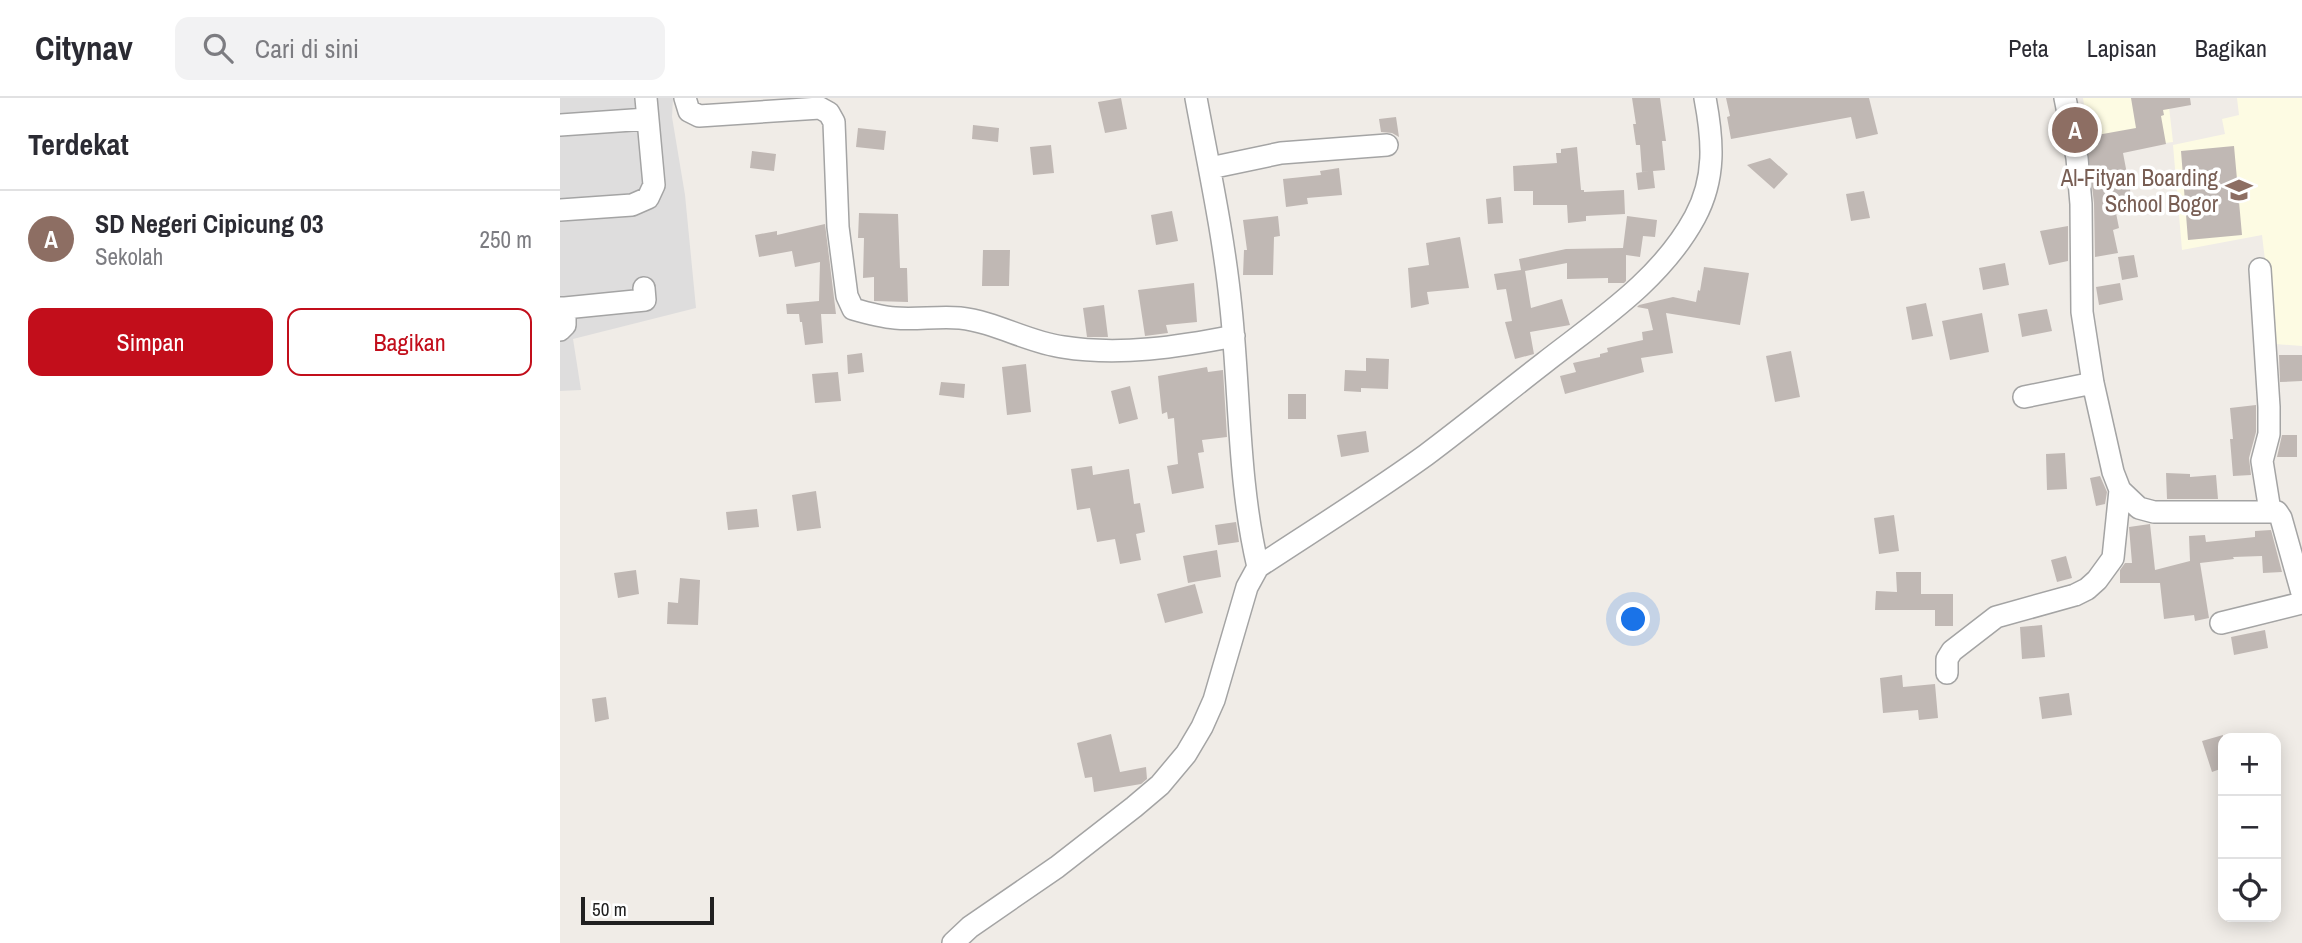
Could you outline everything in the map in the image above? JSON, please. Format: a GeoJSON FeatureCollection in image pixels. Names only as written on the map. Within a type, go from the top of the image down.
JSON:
{"type":"FeatureCollection","features":[{"type":"Feature","properties":{"kind":"street"},"geometry":{"type":"LineString","coordinates":[[685,98],[689,111],[699,116],[820,108],[830,113],[834,122],[839,238],[847,296],[853,309],[896,318],[958,318],[984,322],[1062,347],[1102,350],[1183,346],[1234,336]]}},
{"type":"Feature","properties":{"kind":"street"},"geometry":{"type":"LineString","coordinates":[[1196,98],[1226,261],[1246,484],[1258,567]]}},
{"type":"Feature","properties":{"kind":"street"},"geometry":{"type":"LineString","coordinates":[[953,943],[970,927],[1057,867],[1134,807],[1160,785],[1186,754],[1214,699],[1247,587],[1258,567],[1425,455],[1650,277],[1684,235],[1696,216],[1707,188],[1712,163],[1711,131],[1705,98]]}},
{"type":"Feature","properties":{"kind":"street"},"geometry":{"type":"LineString","coordinates":[[2065,98],[2077,158],[2081,204],[2082,312],[2093,383],[2113,472],[2120,490],[2139,508],[2154,512],[2277,512],[2302,593]]}},
{"type":"Feature","properties":{"kind":"street"},"geometry":{"type":"LineString","coordinates":[[560,125],[646,108],[654,185],[648,198],[632,205],[560,210]]}},
{"type":"Feature","properties":{"kind":"street"},"geometry":{"type":"LineString","coordinates":[[1210,168],[1281,153],[1387,145]]}},
{"type":"Feature","properties":{"kind":"street"},"geometry":{"type":"LineString","coordinates":[[2260,269],[2269,407],[2269,434],[2262,461],[2270,511]]}},
{"type":"Feature","properties":{"kind":"street"},"geometry":{"type":"LineString","coordinates":[[560,330],[565,325],[563,308],[645,300],[644,288]]}},
{"type":"Feature","properties":{"kind":"street"},"geometry":{"type":"LineString","coordinates":[[2024,397],[2093,383]]}},
{"type":"Feature","properties":{"kind":"street"},"geometry":{"type":"LineString","coordinates":[[1947,673],[1947,659],[1952,652],[1996,617],[2075,595],[2097,579],[2113,558],[2120,490]]}},
{"type":"Feature","properties":{"kind":"street"},"geometry":{"type":"LineString","coordinates":[[2221,623],[2302,603]]}},
{"type":"Feature","properties":{"kind":"shaded area"},"geometry":{"type":"Polygon","coordinates":[[[560,98],[673,98],[672,117],[685,195],[696,308],[573,339],[581,390],[560,391],[560,98]]]}},
{"type":"Feature","properties":{"kind":"shaded area"},"geometry":{"type":"Polygon","coordinates":[[[2083,98],[2168,98],[2173,142],[2091,153],[2083,98]]]}},
{"type":"Feature","properties":{"kind":"shaded area","name":"Al-Fityan Boarding School Bogor"},"geometry":{"type":"Polygon","coordinates":[[[2237,98],[2302,98],[2302,346],[2275,344],[2262,235],[2182,250],[2173,145],[2225,134],[2222,119],[2239,115],[2237,98]]]}},
{"type":"Feature","properties":{"kind":"building"},"geometry":{"type":"Polygon","coordinates":[[[1121,98],[1127,129],[1105,133],[1098,102],[1121,98]]]}},
{"type":"Feature","properties":{"kind":"building"},"geometry":{"type":"Polygon","coordinates":[[[1632,98],[1660,98],[1666,141],[1662,141],[1665,170],[1653,171],[1655,188],[1638,190],[1636,173],[1650,171],[1642,172],[1640,145],[1636,145],[1633,124],[1636,124],[1632,98]]]}},
{"type":"Feature","properties":{"kind":"building"},"geometry":{"type":"Polygon","coordinates":[[[1726,98],[1869,98],[1878,134],[1856,139],[1851,117],[1731,139],[1726,98]]]}},
{"type":"Feature","properties":{"kind":"building"},"geometry":{"type":"Polygon","coordinates":[[[2131,98],[2190,98],[2191,105],[2163,110],[2164,115],[2161,116],[2166,144],[2123,153],[2131,195],[2113,198],[2119,228],[2113,230],[2118,253],[2095,257],[2094,203],[2086,137],[2136,128],[2131,98]]]}},
{"type":"Feature","properties":{"kind":"building"},"geometry":{"type":"Polygon","coordinates":[[[1396,117],[1399,137],[1381,132],[1379,119],[1396,117]]]}},
{"type":"Feature","properties":{"kind":"building"},"geometry":{"type":"Polygon","coordinates":[[[973,125],[999,128],[998,142],[972,139],[973,125]]]}},
{"type":"Feature","properties":{"kind":"building"},"geometry":{"type":"Polygon","coordinates":[[[858,128],[886,131],[884,150],[856,147],[858,128]]]}},
{"type":"Feature","properties":{"kind":"building"},"geometry":{"type":"Polygon","coordinates":[[[1051,145],[1054,173],[1033,175],[1030,147],[1051,145]]]}},
{"type":"Feature","properties":{"kind":"building"},"geometry":{"type":"Polygon","coordinates":[[[2234,146],[2242,235],[2188,240],[2181,151],[2234,146]]]}},
{"type":"Feature","properties":{"kind":"building"},"geometry":{"type":"Polygon","coordinates":[[[1577,147],[1581,190],[1624,190],[1625,214],[1586,216],[1586,221],[1568,223],[1567,205],[1533,205],[1533,191],[1514,191],[1513,166],[1557,163],[1556,153],[1561,153],[1561,149],[1577,147]]]}},
{"type":"Feature","properties":{"kind":"building"},"geometry":{"type":"Polygon","coordinates":[[[752,151],[776,154],[774,171],[750,168],[752,151]]]}},
{"type":"Feature","properties":{"kind":"building"},"geometry":{"type":"Polygon","coordinates":[[[1770,158],[1788,174],[1774,189],[1747,165],[1770,158]]]}},
{"type":"Feature","properties":{"kind":"building"},"geometry":{"type":"Polygon","coordinates":[[[1339,168],[1342,195],[1307,198],[1308,204],[1286,207],[1283,179],[1321,175],[1320,171],[1339,168]]]}},
{"type":"Feature","properties":{"kind":"building"},"geometry":{"type":"Polygon","coordinates":[[[1864,191],[1870,218],[1851,221],[1846,194],[1864,191]]]}},
{"type":"Feature","properties":{"kind":"building"},"geometry":{"type":"Polygon","coordinates":[[[1501,197],[1503,223],[1488,224],[1486,199],[1501,197]]]}},
{"type":"Feature","properties":{"kind":"building"},"geometry":{"type":"Polygon","coordinates":[[[1172,211],[1178,241],[1156,245],[1151,215],[1172,211]]]}},
{"type":"Feature","properties":{"kind":"building"},"geometry":{"type":"Polygon","coordinates":[[[859,213],[898,214],[900,268],[907,268],[908,302],[874,301],[874,277],[863,278],[864,238],[858,238],[859,213]]]}},
{"type":"Feature","properties":{"kind":"building"},"geometry":{"type":"Polygon","coordinates":[[[1278,216],[1280,236],[1274,237],[1273,275],[1243,275],[1244,250],[1247,250],[1243,220],[1278,216]]]}},
{"type":"Feature","properties":{"kind":"building"},"geometry":{"type":"Polygon","coordinates":[[[1627,216],[1657,220],[1655,237],[1643,236],[1640,257],[1626,255],[1624,283],[1608,283],[1608,278],[1567,279],[1567,263],[1525,271],[1531,308],[1562,299],[1570,325],[1530,332],[1534,354],[1515,359],[1505,322],[1512,321],[1506,289],[1497,290],[1494,274],[1521,270],[1519,259],[1566,249],[1623,248],[1627,216]]]}},
{"type":"Feature","properties":{"kind":"building"},"geometry":{"type":"Polygon","coordinates":[[[825,224],[836,314],[821,314],[823,343],[805,345],[799,314],[787,314],[786,304],[819,301],[820,262],[795,267],[792,251],[759,257],[755,235],[777,231],[777,235],[825,224]]]}},
{"type":"Feature","properties":{"kind":"building"},"geometry":{"type":"Polygon","coordinates":[[[2068,226],[2068,261],[2049,265],[2040,231],[2068,226]]]}},
{"type":"Feature","properties":{"kind":"building"},"geometry":{"type":"Polygon","coordinates":[[[1460,237],[1469,288],[1427,292],[1429,304],[1411,308],[1408,268],[1429,265],[1426,243],[1460,237]]]}},
{"type":"Feature","properties":{"kind":"building"},"geometry":{"type":"Polygon","coordinates":[[[983,250],[1010,250],[1009,286],[982,286],[983,250]]]}},
{"type":"Feature","properties":{"kind":"building"},"geometry":{"type":"Polygon","coordinates":[[[2134,255],[2138,277],[2122,280],[2118,257],[2134,255]]]}},
{"type":"Feature","properties":{"kind":"building"},"geometry":{"type":"Polygon","coordinates":[[[2005,263],[2009,285],[1983,290],[1979,268],[2005,263]]]}},
{"type":"Feature","properties":{"kind":"building"},"geometry":{"type":"Polygon","coordinates":[[[1704,267],[1749,273],[1740,325],[1666,313],[1673,353],[1641,358],[1644,372],[1565,394],[1560,376],[1576,372],[1573,363],[1600,357],[1600,354],[1608,352],[1607,348],[1643,340],[1642,332],[1653,330],[1648,309],[1637,307],[1639,305],[1673,297],[1696,302],[1704,267]]]}},
{"type":"Feature","properties":{"kind":"building"},"geometry":{"type":"Polygon","coordinates":[[[1194,283],[1197,322],[1166,325],[1168,333],[1145,336],[1138,290],[1194,283]]]}},
{"type":"Feature","properties":{"kind":"building"},"geometry":{"type":"Polygon","coordinates":[[[2120,283],[2123,300],[2099,305],[2096,287],[2120,283]]]}},
{"type":"Feature","properties":{"kind":"building"},"geometry":{"type":"Polygon","coordinates":[[[1926,303],[1933,336],[1912,340],[1906,307],[1926,303]]]}},
{"type":"Feature","properties":{"kind":"building"},"geometry":{"type":"Polygon","coordinates":[[[1104,305],[1108,337],[1087,337],[1083,308],[1104,305]]]}},
{"type":"Feature","properties":{"kind":"building"},"geometry":{"type":"Polygon","coordinates":[[[2047,309],[2052,331],[2022,337],[2018,314],[2047,309]]]}},
{"type":"Feature","properties":{"kind":"building"},"geometry":{"type":"Polygon","coordinates":[[[1982,313],[1989,352],[1950,360],[1942,321],[1982,313]]]}},
{"type":"Feature","properties":{"kind":"building"},"geometry":{"type":"Polygon","coordinates":[[[1791,351],[1800,397],[1775,402],[1766,356],[1791,351]]]}},
{"type":"Feature","properties":{"kind":"building"},"geometry":{"type":"Polygon","coordinates":[[[862,353],[864,372],[848,374],[847,355],[862,353]]]}},
{"type":"Feature","properties":{"kind":"building"},"geometry":{"type":"Polygon","coordinates":[[[2279,355],[2302,355],[2302,381],[2280,382],[2279,355]]]}},
{"type":"Feature","properties":{"kind":"building"},"geometry":{"type":"Polygon","coordinates":[[[1366,358],[1389,359],[1388,389],[1361,388],[1361,392],[1344,391],[1345,370],[1366,371],[1366,358]]]}},
{"type":"Feature","properties":{"kind":"building"},"geometry":{"type":"Polygon","coordinates":[[[1026,364],[1031,412],[1007,415],[1002,367],[1026,364]]]}},
{"type":"Feature","properties":{"kind":"building"},"geometry":{"type":"Polygon","coordinates":[[[1207,367],[1208,372],[1223,370],[1227,437],[1202,440],[1204,452],[1198,453],[1204,488],[1172,494],[1167,466],[1178,464],[1174,418],[1168,419],[1167,412],[1162,414],[1158,376],[1207,367]]]}},
{"type":"Feature","properties":{"kind":"building"},"geometry":{"type":"Polygon","coordinates":[[[838,372],[841,401],[815,403],[812,374],[838,372]]]}},
{"type":"Feature","properties":{"kind":"building"},"geometry":{"type":"Polygon","coordinates":[[[941,382],[965,384],[964,398],[939,395],[941,382]]]}},
{"type":"Feature","properties":{"kind":"building"},"geometry":{"type":"Polygon","coordinates":[[[1130,386],[1138,419],[1119,424],[1111,391],[1130,386]]]}},
{"type":"Feature","properties":{"kind":"building"},"geometry":{"type":"Polygon","coordinates":[[[1288,394],[1306,394],[1306,419],[1288,419],[1288,394]]]}},
{"type":"Feature","properties":{"kind":"building"},"geometry":{"type":"Polygon","coordinates":[[[2256,405],[2256,432],[2249,458],[2251,475],[2233,476],[2230,408],[2256,405]]]}},
{"type":"Feature","properties":{"kind":"building"},"geometry":{"type":"Polygon","coordinates":[[[1366,431],[1369,452],[1341,457],[1337,435],[1366,431]]]}},
{"type":"Feature","properties":{"kind":"building"},"geometry":{"type":"Polygon","coordinates":[[[2282,435],[2297,435],[2297,457],[2277,457],[2282,435]]]}},
{"type":"Feature","properties":{"kind":"building"},"geometry":{"type":"Polygon","coordinates":[[[2065,453],[2067,489],[2047,490],[2046,454],[2065,453]]]}},
{"type":"Feature","properties":{"kind":"building"},"geometry":{"type":"Polygon","coordinates":[[[1092,466],[1093,475],[1129,469],[1134,504],[1140,503],[1145,532],[1136,534],[1141,560],[1120,564],[1115,539],[1097,542],[1090,508],[1077,510],[1071,469],[1092,466]]]}},
{"type":"Feature","properties":{"kind":"building"},"geometry":{"type":"Polygon","coordinates":[[[2166,473],[2190,474],[2190,477],[2216,475],[2218,499],[2167,499],[2166,473]]]}},
{"type":"Feature","properties":{"kind":"building"},"geometry":{"type":"Polygon","coordinates":[[[2100,476],[2107,492],[2105,504],[2096,506],[2090,478],[2100,476]]]}},
{"type":"Feature","properties":{"kind":"building"},"geometry":{"type":"Polygon","coordinates":[[[816,491],[821,528],[797,531],[792,495],[816,491]]]}},
{"type":"Feature","properties":{"kind":"building"},"geometry":{"type":"Polygon","coordinates":[[[757,509],[759,527],[728,530],[726,512],[757,509]]]}},
{"type":"Feature","properties":{"kind":"building"},"geometry":{"type":"Polygon","coordinates":[[[1894,515],[1899,551],[1879,554],[1874,518],[1894,515]]]}},
{"type":"Feature","properties":{"kind":"building"},"geometry":{"type":"Polygon","coordinates":[[[1236,522],[1239,542],[1218,545],[1215,525],[1236,522]]]}},
{"type":"Feature","properties":{"kind":"building"},"geometry":{"type":"Polygon","coordinates":[[[2150,524],[2155,570],[2190,561],[2189,536],[2205,535],[2206,542],[2255,537],[2255,531],[2271,530],[2282,572],[2263,573],[2262,556],[2233,557],[2234,559],[2200,563],[2209,618],[2195,621],[2194,615],[2164,619],[2160,583],[2120,583],[2120,570],[2125,563],[2132,563],[2129,527],[2150,524]]]}},
{"type":"Feature","properties":{"kind":"building"},"geometry":{"type":"Polygon","coordinates":[[[1217,550],[1221,577],[1188,583],[1183,556],[1217,550]]]}},
{"type":"Feature","properties":{"kind":"building"},"geometry":{"type":"Polygon","coordinates":[[[2066,556],[2072,578],[2057,582],[2051,560],[2066,556]]]}},
{"type":"Feature","properties":{"kind":"building"},"geometry":{"type":"Polygon","coordinates":[[[636,570],[639,594],[618,598],[614,573],[636,570]]]}},
{"type":"Feature","properties":{"kind":"building"},"geometry":{"type":"Polygon","coordinates":[[[1896,572],[1921,572],[1921,594],[1953,594],[1953,626],[1935,626],[1935,610],[1875,610],[1876,591],[1897,592],[1896,572]]]}},
{"type":"Feature","properties":{"kind":"building"},"geometry":{"type":"Polygon","coordinates":[[[680,578],[700,580],[698,625],[667,624],[668,602],[678,603],[680,578]]]}},
{"type":"Feature","properties":{"kind":"building"},"geometry":{"type":"Polygon","coordinates":[[[1195,584],[1203,613],[1165,623],[1157,594],[1195,584]]]}},
{"type":"Feature","properties":{"kind":"building"},"geometry":{"type":"Polygon","coordinates":[[[2042,625],[2045,657],[2022,659],[2020,627],[2042,625]]]}},
{"type":"Feature","properties":{"kind":"building"},"geometry":{"type":"Polygon","coordinates":[[[2265,630],[2268,648],[2234,655],[2231,637],[2265,630]]]}},
{"type":"Feature","properties":{"kind":"building"},"geometry":{"type":"Polygon","coordinates":[[[1902,675],[1903,687],[1935,684],[1938,718],[1919,720],[1918,710],[1883,713],[1880,678],[1902,675]]]}},
{"type":"Feature","properties":{"kind":"building"},"geometry":{"type":"Polygon","coordinates":[[[2069,693],[2072,715],[2042,719],[2039,697],[2069,693]]]}},
{"type":"Feature","properties":{"kind":"building"},"geometry":{"type":"Polygon","coordinates":[[[606,697],[609,719],[595,722],[592,699],[606,697]]]}},
{"type":"Feature","properties":{"kind":"building"},"geometry":{"type":"Polygon","coordinates":[[[1111,734],[1120,772],[1146,767],[1147,779],[1141,784],[1094,792],[1092,777],[1085,778],[1077,743],[1111,734]]]}},
{"type":"Feature","properties":{"kind":"building"},"geometry":{"type":"Polygon","coordinates":[[[2218,736],[2218,770],[2212,772],[2202,741],[2218,736]]]}},
{"type":"Feature","properties":{"kind":"place","name":"SD Negeri Cipicung 03"},"geometry":{"type":"Point","coordinates":[2075,130]}},
{"type":"Feature","properties":{"kind":"place","name":"Al-Fityan Boarding School Bogor"},"geometry":{"type":"Point","coordinates":[2239,190]}}]}
